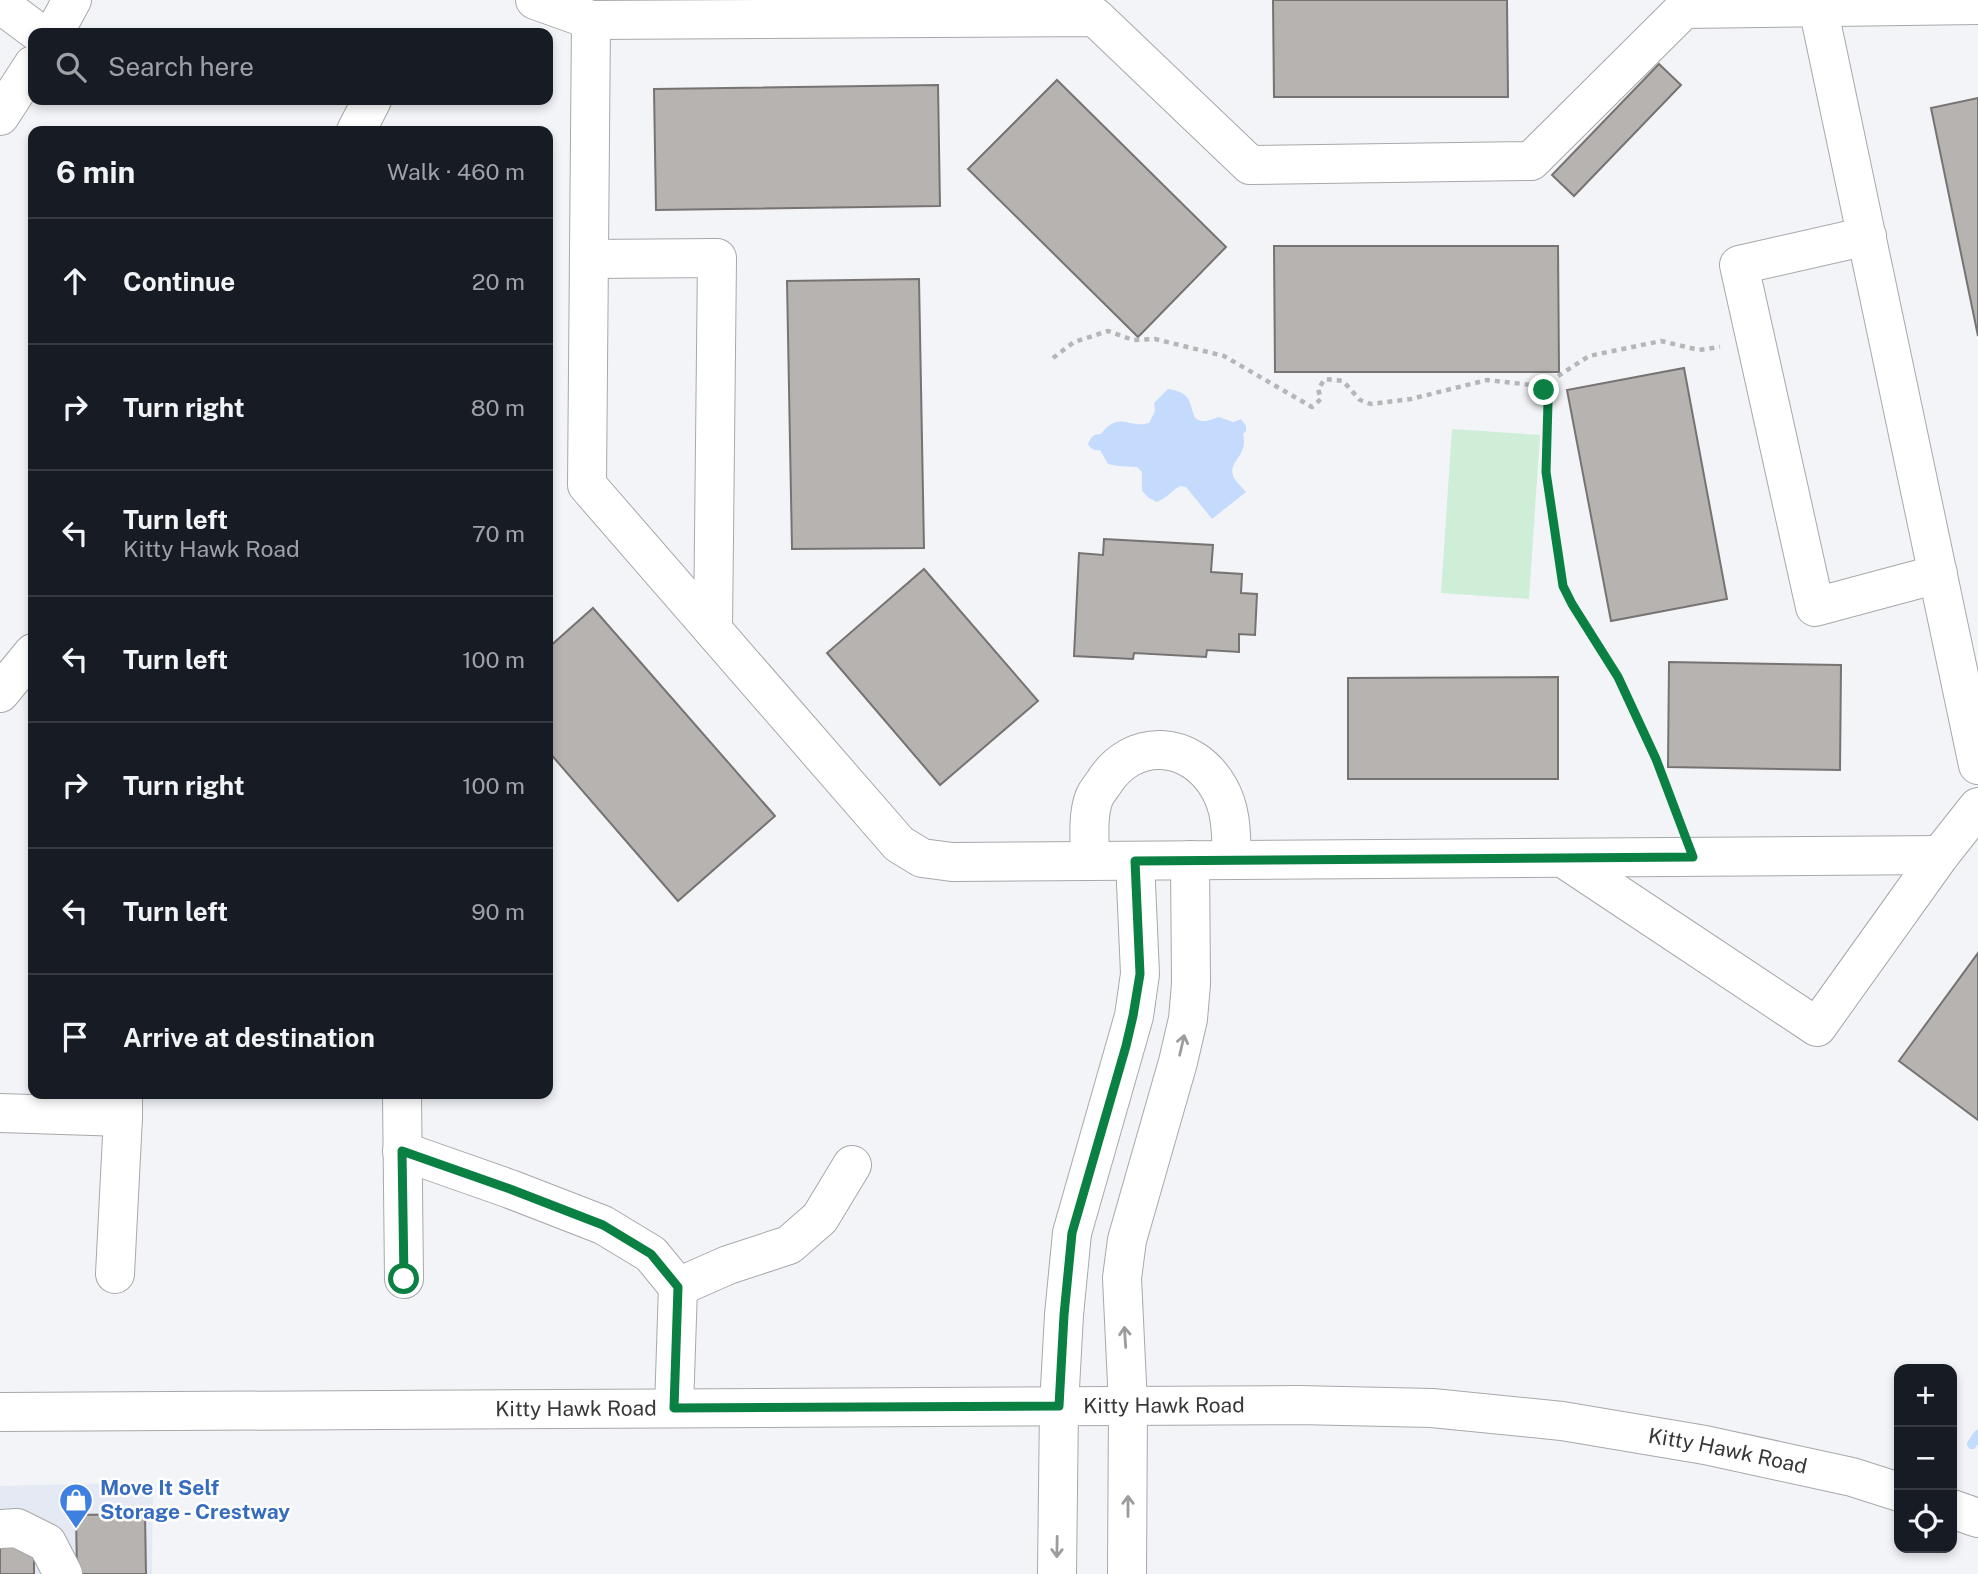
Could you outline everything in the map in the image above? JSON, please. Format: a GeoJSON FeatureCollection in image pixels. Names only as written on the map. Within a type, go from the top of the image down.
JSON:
{"type":"FeatureCollection","features":[{"type":"Feature","properties":{"kind":"main road"},"geometry":{"type":"LineString","coordinates":[[57,28],[72,0]]}},
{"type":"Feature","properties":{"kind":"main road"},"geometry":{"type":"LineString","coordinates":[[536,0],[591,20],[1095,17],[1250,165],[1531,161],[1684,9],[1978,5]]}},
{"type":"Feature","properties":{"kind":"main road"},"geometry":{"type":"LineString","coordinates":[[0,4],[32,28]]}},
{"type":"Feature","properties":{"kind":"main road"},"geometry":{"type":"LineString","coordinates":[[1818,7],[1977,755]]}},
{"type":"Feature","properties":{"kind":"main road"},"geometry":{"type":"LineString","coordinates":[[591,20],[587,485],[899,844],[922,858],[952,862],[1940,855]]}},
{"type":"Feature","properties":{"kind":"main road"},"geometry":{"type":"LineString","coordinates":[[0,116],[28,73]]}},
{"type":"Feature","properties":{"kind":"main road"},"geometry":{"type":"LineString","coordinates":[[359,126],[369,105]]}},
{"type":"Feature","properties":{"kind":"main road"},"geometry":{"type":"LineString","coordinates":[[1867,236],[1739,265],[1815,607],[1938,574]]}},
{"type":"Feature","properties":{"kind":"main road"},"geometry":{"type":"LineString","coordinates":[[589,259],[717,258],[713,630]]}},
{"type":"Feature","properties":{"kind":"main road"},"geometry":{"type":"LineString","coordinates":[[0,693],[28,659]]}},
{"type":"Feature","properties":{"kind":"main road"},"geometry":{"type":"LineString","coordinates":[[1090,862],[1089,828],[1094,798],[1111,772],[1133,755],[1161,749],[1185,754],[1207,769],[1220,789],[1230,816],[1232,860]]}},
{"type":"Feature","properties":{"kind":"main road"},"geometry":{"type":"LineString","coordinates":[[1563,858],[1817,1027],[1940,855],[1978,807]]}},
{"type":"Feature","properties":{"kind":"main road"},"geometry":{"type":"LineString","coordinates":[[1127,1574],[1128,1405],[1122,1278],[1127,1240],[1188,1020],[1191,984],[1190,860]]}},
{"type":"Feature","properties":{"kind":"main road"},"geometry":{"type":"LineString","coordinates":[[1057,1574],[1059,1406],[1072,1233],[1133,1016],[1140,974],[1135,861]]}},
{"type":"Feature","properties":{"kind":"main road"},"geometry":{"type":"LineString","coordinates":[[1115,1082],[1168,1098]]}},
{"type":"Feature","properties":{"kind":"main road"},"geometry":{"type":"LineString","coordinates":[[402,1099],[404,1279]]}},
{"type":"Feature","properties":{"kind":"main road"},"geometry":{"type":"LineString","coordinates":[[0,1112],[123,1105],[115,1274]]}},
{"type":"Feature","properties":{"kind":"main road"},"geometry":{"type":"LineString","coordinates":[[402,1151],[603,1225],[651,1254],[678,1287],[674,1408]]}},
{"type":"Feature","properties":{"kind":"main road"},"geometry":{"type":"LineString","coordinates":[[678,1287],[728,1265],[789,1245],[820,1218],[852,1165]]}},
{"type":"Feature","properties":{"kind":"main road","name":"Kitty Hawk Road"},"geometry":{"type":"LineString","coordinates":[[0,1412],[1128,1405],[1432,1408],[1562,1421],[1705,1445],[1852,1477],[1894,1490]]}},
{"type":"Feature","properties":{"kind":"main road"},"geometry":{"type":"LineString","coordinates":[[1957,1511],[1978,1517]]}},
{"type":"Feature","properties":{"kind":"main road"},"geometry":{"type":"LineString","coordinates":[[0,1529],[18,1528],[47,1544],[63,1574]]}},
{"type":"Feature","properties":{"kind":"path"},"geometry":{"type":"LineString","coordinates":[[1053,358],[1074,342],[1108,331],[1133,340],[1155,339],[1224,356],[1312,407],[1321,400],[1318,389],[1325,379],[1343,381],[1360,400],[1371,404],[1411,399],[1487,380],[1541,386],[1547,394],[1548,402],[1546,472],[1563,586],[1618,677],[1656,759],[1693,857]]}},
{"type":"Feature","properties":{"kind":"path"},"geometry":{"type":"LineString","coordinates":[[1544,390],[1552,380],[1589,356],[1661,341],[1699,350],[1755,340]]}},
{"type":"Feature","properties":{"kind":"shaded area","name":"Move It Self Storage - Crestway"},"geometry":{"type":"Polygon","coordinates":[[[153,1482],[152,1574],[0,1574],[0,1486],[153,1482]]]}},
{"type":"Feature","properties":{"kind":"green space"},"geometry":{"type":"Polygon","coordinates":[[[1452,429],[1540,435],[1529,599],[1441,593],[1452,429]]]}},
{"type":"Feature","properties":{"kind":"water"},"geometry":{"type":"Polygon","coordinates":[[[1168,389],[1185,395],[1198,420],[1207,421],[1219,417],[1233,422],[1241,419],[1246,426],[1243,448],[1232,472],[1235,480],[1246,492],[1212,519],[1186,487],[1180,486],[1157,502],[1149,498],[1142,491],[1142,472],[1137,467],[1108,464],[1100,450],[1093,449],[1088,444],[1093,436],[1101,434],[1113,423],[1149,423],[1155,411],[1154,403],[1168,389]]]}},
{"type":"Feature","properties":{"kind":"building"},"geometry":{"type":"Polygon","coordinates":[[[1273,0],[1507,0],[1508,97],[1274,97],[1273,0]]]}},
{"type":"Feature","properties":{"kind":"building"},"geometry":{"type":"Polygon","coordinates":[[[1659,64],[1681,85],[1574,196],[1552,175],[1659,64]]]}},
{"type":"Feature","properties":{"kind":"building"},"geometry":{"type":"Polygon","coordinates":[[[1057,80],[1226,247],[1138,337],[968,169],[1057,80]]]}},
{"type":"Feature","properties":{"kind":"building"},"geometry":{"type":"Polygon","coordinates":[[[938,85],[940,206],[656,210],[654,89],[938,85]]]}},
{"type":"Feature","properties":{"kind":"building"},"geometry":{"type":"Polygon","coordinates":[[[1978,98],[1978,336],[1931,108],[1978,98]]]}},
{"type":"Feature","properties":{"kind":"building"},"geometry":{"type":"Polygon","coordinates":[[[1274,246],[1558,246],[1559,372],[1275,372],[1274,246]]]}},
{"type":"Feature","properties":{"kind":"building"},"geometry":{"type":"Polygon","coordinates":[[[919,279],[924,548],[792,549],[787,281],[919,279]]]}},
{"type":"Feature","properties":{"kind":"building"},"geometry":{"type":"Polygon","coordinates":[[[1684,368],[1727,599],[1611,621],[1567,390],[1684,368]]]}},
{"type":"Feature","properties":{"kind":"building"},"geometry":{"type":"Polygon","coordinates":[[[1104,539],[1213,545],[1211,572],[1242,574],[1241,593],[1257,594],[1255,635],[1239,634],[1239,652],[1207,650],[1206,657],[1134,653],[1133,659],[1074,656],[1079,553],[1103,555],[1104,539]]]}},
{"type":"Feature","properties":{"kind":"building"},"geometry":{"type":"Polygon","coordinates":[[[924,569],[1038,701],[940,785],[827,653],[924,569]]]}},
{"type":"Feature","properties":{"kind":"building"},"geometry":{"type":"Polygon","coordinates":[[[593,608],[775,816],[678,901],[553,757],[553,644],[593,608]]]}},
{"type":"Feature","properties":{"kind":"building"},"geometry":{"type":"Polygon","coordinates":[[[1669,662],[1841,665],[1840,770],[1668,767],[1669,662]]]}},
{"type":"Feature","properties":{"kind":"building"},"geometry":{"type":"Polygon","coordinates":[[[1558,677],[1558,779],[1348,779],[1348,678],[1558,677]]]}},
{"type":"Feature","properties":{"kind":"building"},"geometry":{"type":"Polygon","coordinates":[[[1978,953],[1978,1120],[1899,1061],[1978,953]]]}},
{"type":"Feature","properties":{"kind":"building"},"geometry":{"type":"Polygon","coordinates":[[[145,1514],[146,1574],[77,1574],[76,1515],[145,1514]]]}},
{"type":"Feature","properties":{"kind":"building"},"geometry":{"type":"Polygon","coordinates":[[[34,1546],[34,1574],[0,1574],[0,1547],[34,1546]]]}},
{"type":"Feature","properties":{"kind":"waterway"},"geometry":{"type":"LineString","coordinates":[[1972,1444],[1978,1435]]}},
{"type":"Feature","properties":{"kind":"place","name":"Move It Self Storage - Crestway"},"geometry":{"type":"Point","coordinates":[76,1530]}},
{"type":"Feature","properties":{"kind":"route"},"geometry":{"type":"LineString","coordinates":[[404,1279],[402,1151],[603,1225],[651,1254],[678,1287],[674,1408],[1059,1406],[1072,1233],[1126,1046],[1140,974],[1135,861],[1693,857],[1656,759],[1618,677],[1563,586],[1546,472],[1548,402],[1544,390]]}}]}
